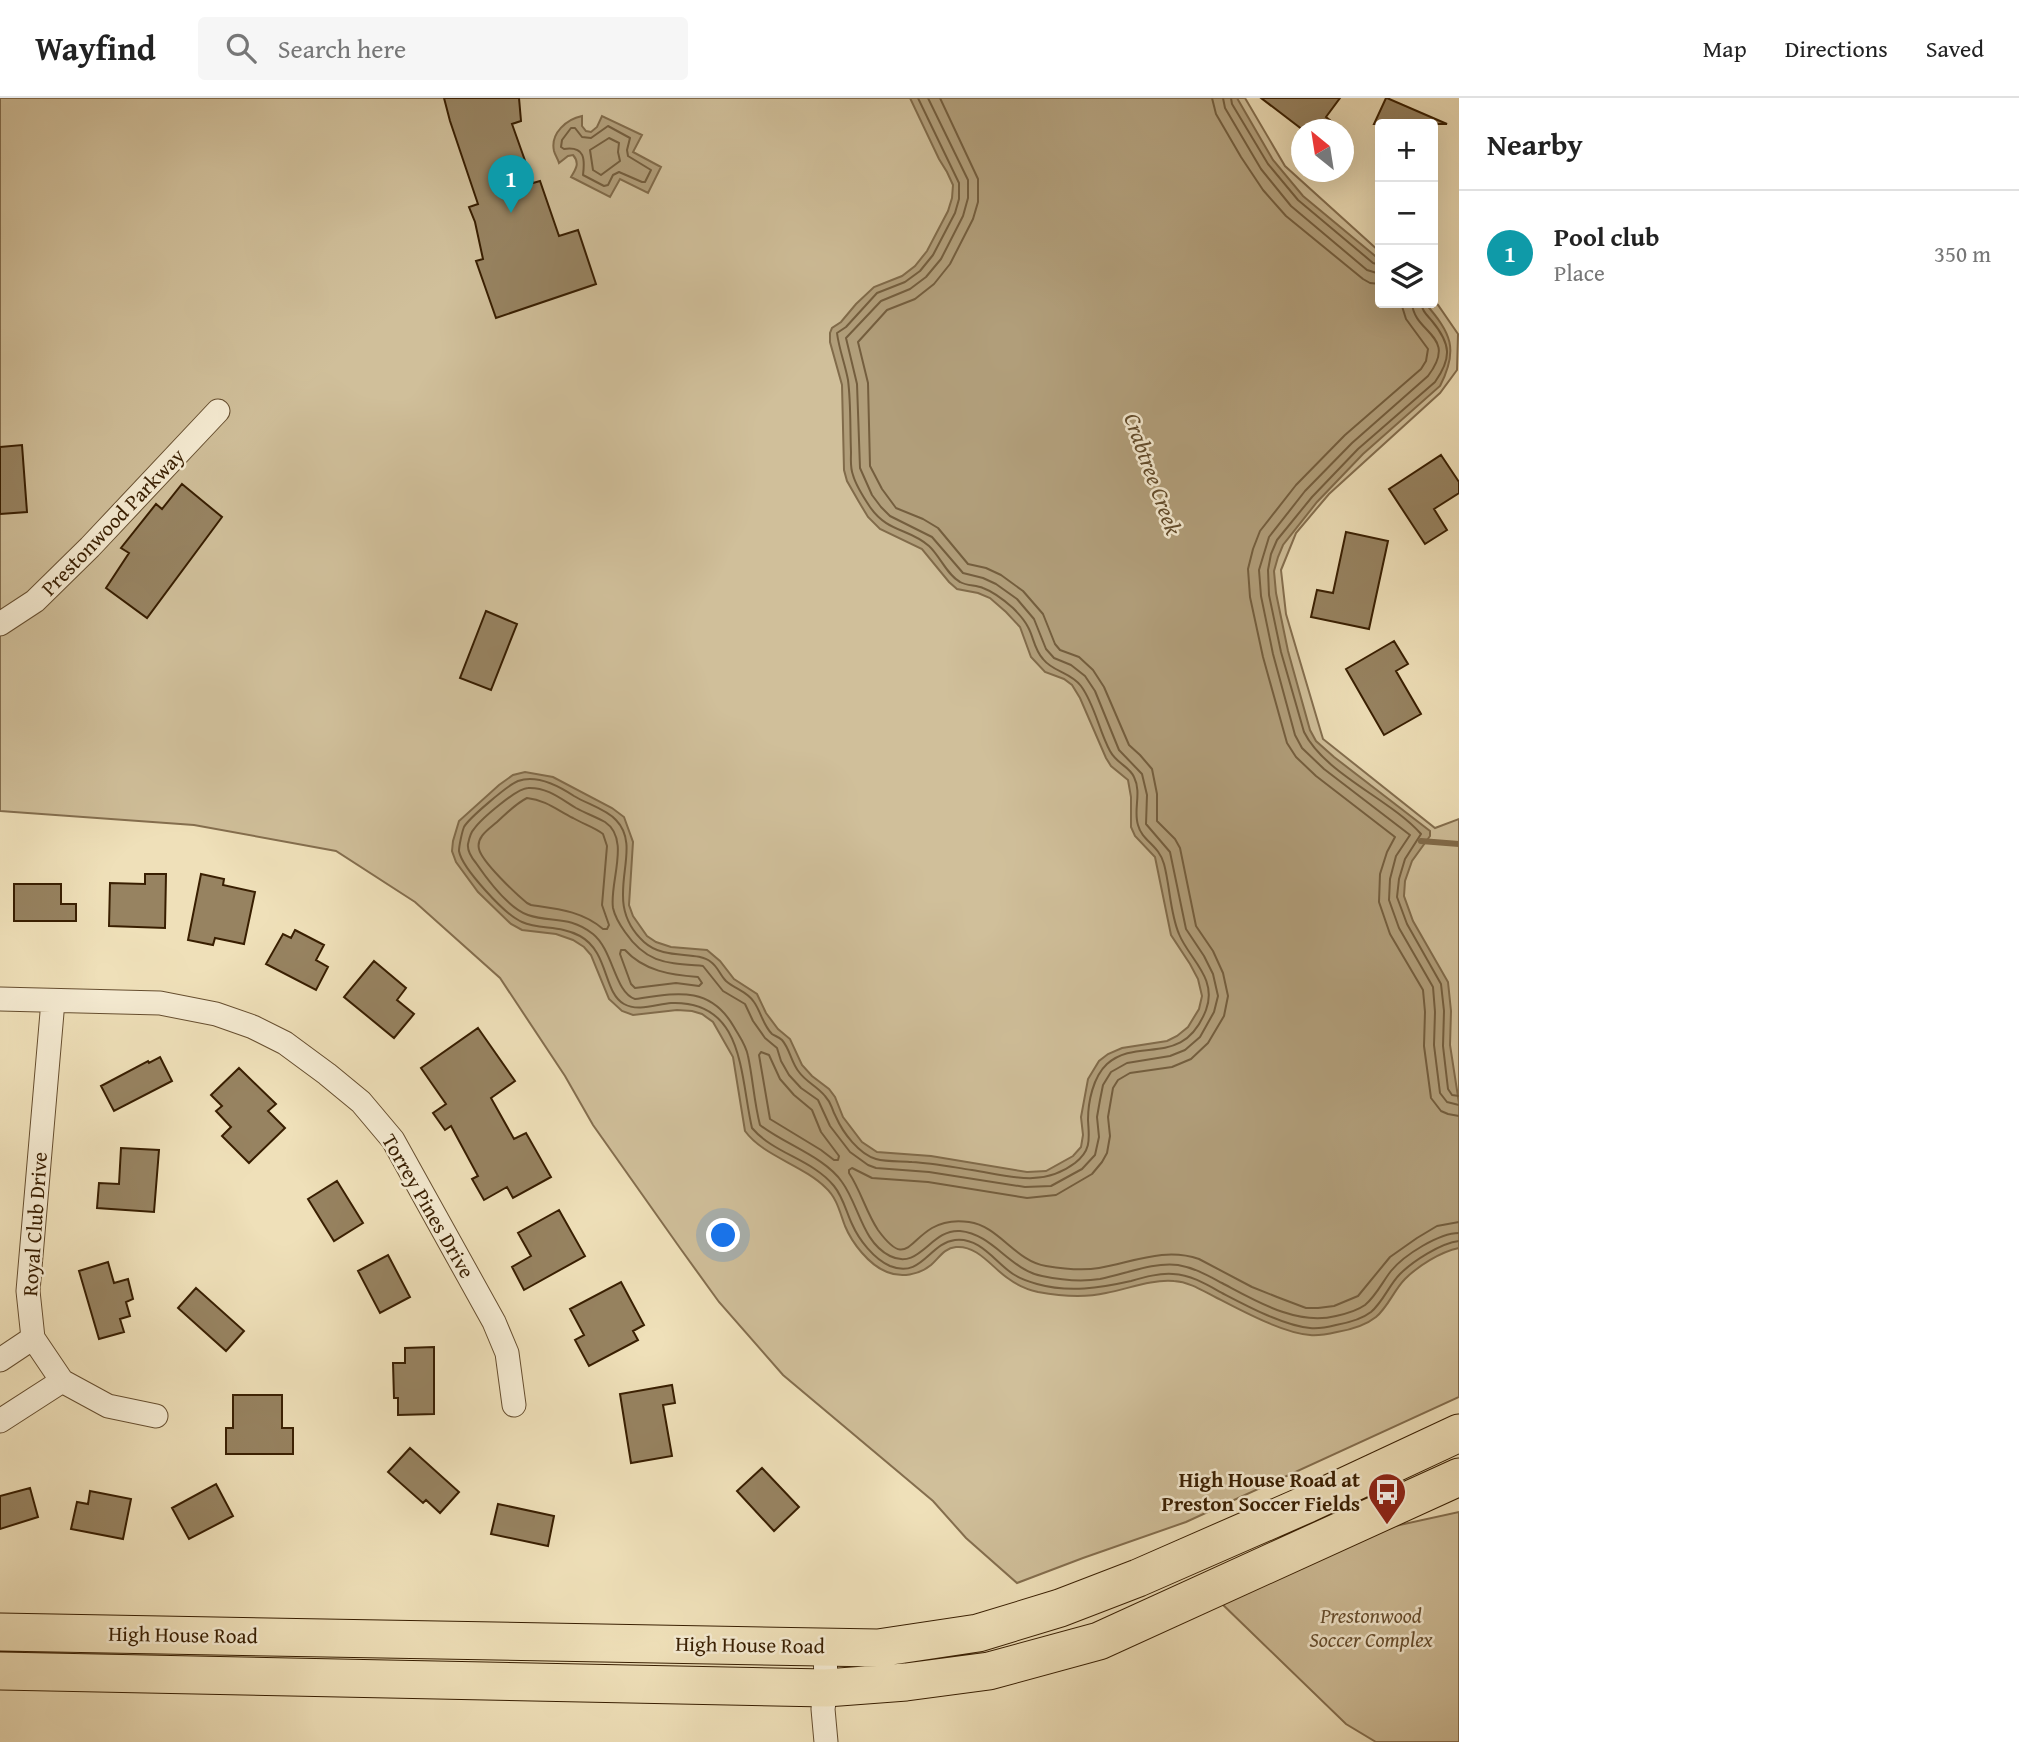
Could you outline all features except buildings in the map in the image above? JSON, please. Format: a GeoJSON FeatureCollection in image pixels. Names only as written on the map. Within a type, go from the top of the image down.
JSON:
{"type":"FeatureCollection","features":[{"type":"Feature","properties":{"kind":"main road","name":"High House Road"},"geometry":{"type":"LineString","coordinates":[[0,1632],[878,1648],[978,1633],[1060,1608],[1187,1557],[1459,1433]]}},
{"type":"Feature","properties":{"kind":"main road","name":"High House Road"},"geometry":{"type":"LineString","coordinates":[[0,1671],[826,1688],[906,1682],[989,1671],[1099,1642],[1459,1476]]}},
{"type":"Feature","properties":{"kind":"street","name":"Prestonwood Parkway"},"geometry":{"type":"LineString","coordinates":[[0,624],[36,601],[218,411]]}},
{"type":"Feature","properties":{"kind":"street","name":"Torrey Pines Drive"},"geometry":{"type":"LineString","coordinates":[[0,999],[160,1003],[216,1014],[253,1027],[285,1043],[327,1074],[361,1102],[393,1140],[494,1322],[507,1353],[514,1405]]}},
{"type":"Feature","properties":{"kind":"street","name":"Royal Club Drive"},"geometry":{"type":"LineString","coordinates":[[53,1000],[28,1290],[33,1338],[62,1381],[108,1406],[156,1416]]}},
{"type":"Feature","properties":{"kind":"street"},"geometry":{"type":"LineString","coordinates":[[0,1360],[33,1338]]}},
{"type":"Feature","properties":{"kind":"street"},"geometry":{"type":"LineString","coordinates":[[0,1421],[62,1381]]}},
{"type":"Feature","properties":{"kind":"street"},"geometry":{"type":"LineString","coordinates":[[825,1646],[826,1688],[822,1709],[826,1742]]}},
{"type":"Feature","properties":{"kind":"green space"},"geometry":{"type":"Polygon","coordinates":[[[0,98],[1245,98],[1285,166],[1291,171],[1291,182],[1303,182],[1375,247],[1375,308],[1438,308],[1438,305],[1458,334],[1457,370],[1440,393],[1329,494],[1296,533],[1281,570],[1286,614],[1323,739],[1435,828],[1459,819],[1459,1397],[1186,1522],[1017,1583],[966,1538],[933,1501],[783,1375],[719,1302],[680,1248],[593,1125],[565,1076],[500,978],[415,902],[336,851],[194,825],[0,811],[0,98]]]}},
{"type":"Feature","properties":{"kind":"green space","name":"Prestonwood Soccer Complex"},"geometry":{"type":"Polygon","coordinates":[[[1459,1512],[1459,1742],[1376,1742],[1346,1724],[1217,1599],[1395,1526],[1459,1512]]]}},
{"type":"Feature","properties":{"kind":"water","name":"Crabtree Creek"},"geometry":{"type":"Polygon","coordinates":[[[910,98],[1237,98],[1273,160],[1303,196],[1375,256],[1375,308],[1429,308],[1446,333],[1450,351],[1449,362],[1440,386],[1363,454],[1317,502],[1283,545],[1274,571],[1288,651],[1310,730],[1316,741],[1430,831],[1430,836],[1412,861],[1405,881],[1404,896],[1413,921],[1448,982],[1450,1045],[1459,1103],[1459,1248],[1437,1256],[1416,1269],[1401,1283],[1380,1313],[1357,1327],[1320,1335],[1299,1333],[1263,1321],[1191,1285],[1174,1281],[1148,1283],[1089,1296],[1038,1292],[1012,1281],[978,1254],[964,1247],[948,1249],[931,1265],[915,1273],[898,1275],[880,1269],[862,1253],[852,1239],[830,1192],[817,1180],[762,1147],[745,1131],[733,1057],[713,1022],[692,1011],[633,1015],[622,1011],[609,999],[591,955],[584,947],[556,934],[522,930],[511,924],[478,892],[456,862],[452,851],[459,821],[513,775],[525,772],[553,777],[612,808],[624,817],[633,842],[629,905],[647,936],[671,947],[707,950],[734,979],[757,994],[766,1013],[790,1039],[802,1065],[829,1089],[843,1117],[862,1142],[877,1152],[931,1156],[1027,1172],[1046,1171],[1073,1156],[1081,1147],[1081,1117],[1088,1079],[1099,1061],[1122,1048],[1167,1041],[1188,1027],[1199,1009],[1202,996],[1198,979],[1171,935],[1155,857],[1135,836],[1131,827],[1128,780],[1111,766],[1106,758],[1072,685],[1045,672],[1031,657],[1020,627],[990,598],[957,589],[922,549],[880,529],[868,517],[847,481],[844,470],[842,385],[830,333],[874,287],[902,276],[915,266],[927,251],[952,198],[953,185],[910,98]]]}},
{"type":"Feature","properties":{"kind":"water"},"geometry":{"type":"Polygon","coordinates":[[[582,116],[582,126],[586,131],[591,132],[597,127],[602,116],[642,135],[633,152],[661,167],[648,193],[620,179],[610,197],[571,177],[576,166],[573,155],[559,163],[553,144],[557,133],[571,120],[582,116]]]}},
{"type":"Feature","properties":{"kind":"waterway"},"geometry":{"type":"LineString","coordinates":[[1421,841],[1459,844]]}},
{"type":"Feature","properties":{"kind":"place","name":"Pool club"},"geometry":{"type":"Point","coordinates":[511,213]}},
{"type":"Feature","properties":{"kind":"place","name":"High House Road at Preston Soccer Fields"},"geometry":{"type":"Point","coordinates":[1387,1526]}}]}
